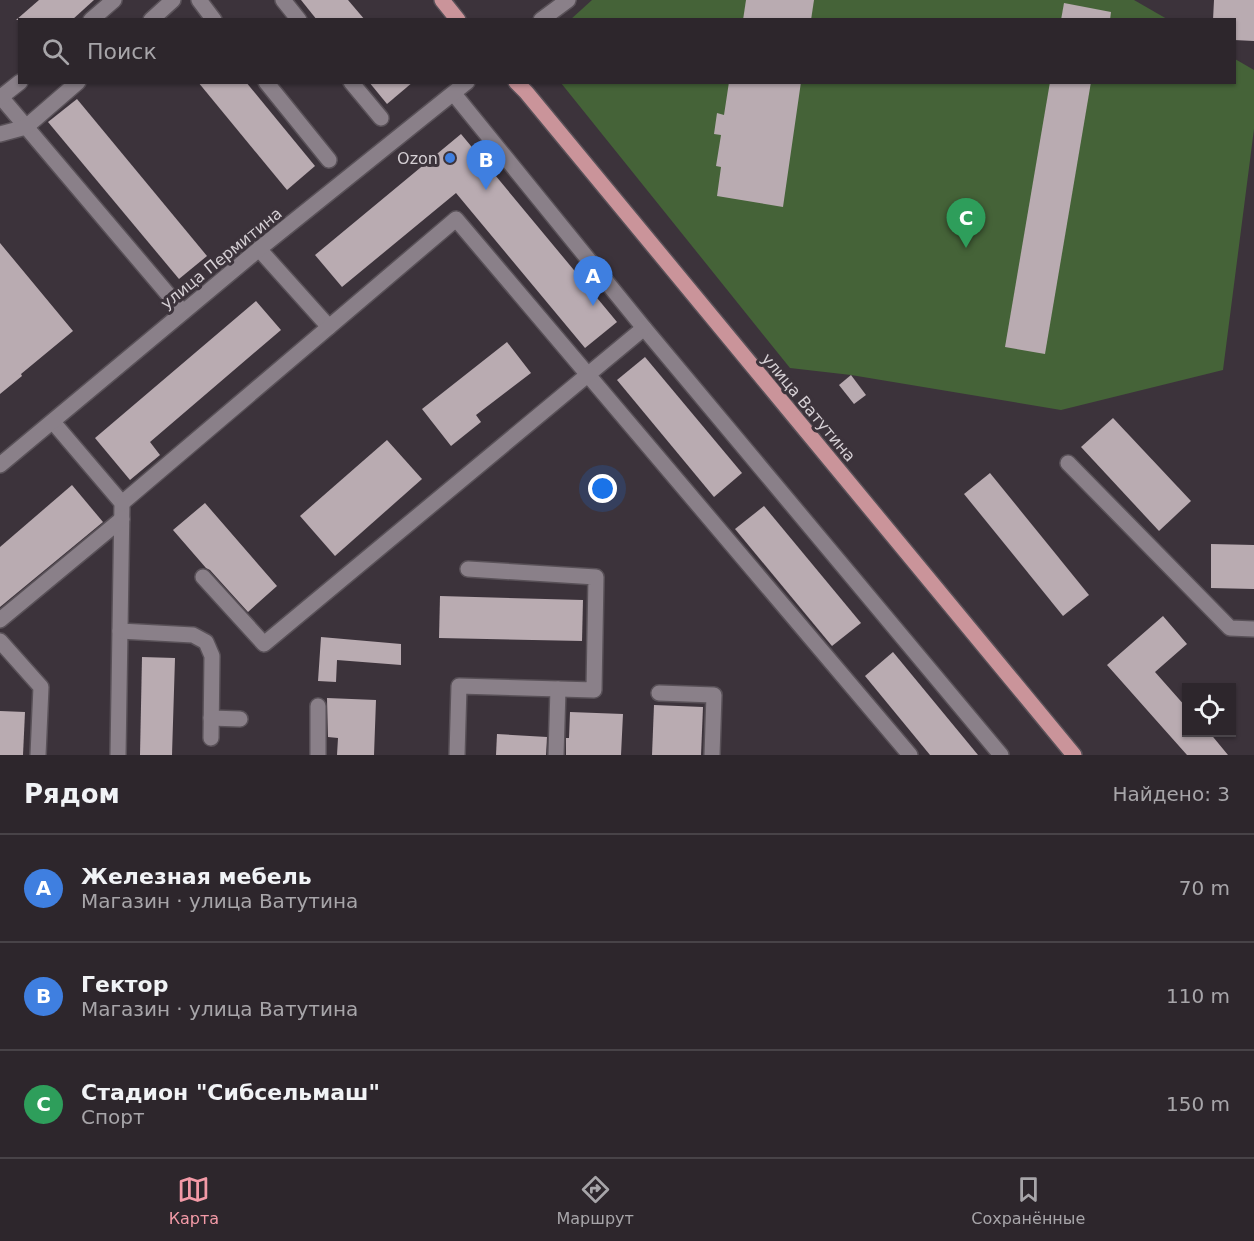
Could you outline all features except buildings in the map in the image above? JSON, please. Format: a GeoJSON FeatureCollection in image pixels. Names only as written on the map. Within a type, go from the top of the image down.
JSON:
{"type":"FeatureCollection","features":[{"type":"Feature","properties":{"kind":"main road"},"geometry":{"type":"LineString","coordinates":[[442,0],[456,18]]}},
{"type":"Feature","properties":{"kind":"main road","name":"улица Ватутина"},"geometry":{"type":"LineString","coordinates":[[518,84],[1074,755]]}},
{"type":"Feature","properties":{"kind":"street"},"geometry":{"type":"LineString","coordinates":[[94,18],[114,0]]}},
{"type":"Feature","properties":{"kind":"street"},"geometry":{"type":"LineString","coordinates":[[152,18],[173,0]]}},
{"type":"Feature","properties":{"kind":"street"},"geometry":{"type":"LineString","coordinates":[[199,0],[212,18]]}},
{"type":"Feature","properties":{"kind":"street"},"geometry":{"type":"LineString","coordinates":[[283,0],[297,18]]}},
{"type":"Feature","properties":{"kind":"street"},"geometry":{"type":"LineString","coordinates":[[544,18],[568,0]]}},
{"type":"Feature","properties":{"kind":"street"},"geometry":{"type":"LineString","coordinates":[[18,83],[1,97],[183,312]]}},
{"type":"Feature","properties":{"kind":"street"},"geometry":{"type":"LineString","coordinates":[[0,134],[26,127],[76,84]]}},
{"type":"Feature","properties":{"kind":"street"},"geometry":{"type":"LineString","coordinates":[[268,84],[329,160]]}},
{"type":"Feature","properties":{"kind":"street"},"geometry":{"type":"LineString","coordinates":[[353,84],[381,118]]}},
{"type":"Feature","properties":{"kind":"street","name":"улица Пермитина"},"geometry":{"type":"LineString","coordinates":[[0,465],[259,249],[465,84]]}},
{"type":"Feature","properties":{"kind":"street"},"geometry":{"type":"LineString","coordinates":[[454,94],[644,328],[1001,755]]}},
{"type":"Feature","properties":{"kind":"street"},"geometry":{"type":"LineString","coordinates":[[123,503],[456,219],[910,755]]}},
{"type":"Feature","properties":{"kind":"street"},"geometry":{"type":"LineString","coordinates":[[259,249],[329,327]]}},
{"type":"Feature","properties":{"kind":"street"},"geometry":{"type":"LineString","coordinates":[[203,577],[264,644],[644,328]]}},
{"type":"Feature","properties":{"kind":"street"},"geometry":{"type":"LineString","coordinates":[[53,422],[123,503],[118,755]]}},
{"type":"Feature","properties":{"kind":"street"},"geometry":{"type":"LineString","coordinates":[[1068,463],[1230,628],[1254,629]]}},
{"type":"Feature","properties":{"kind":"street"},"geometry":{"type":"LineString","coordinates":[[0,620],[122,519]]}},
{"type":"Feature","properties":{"kind":"street"},"geometry":{"type":"LineString","coordinates":[[457,755],[459,686],[594,690],[596,577],[468,569]]}},
{"type":"Feature","properties":{"kind":"street"},"geometry":{"type":"LineString","coordinates":[[120,630],[193,635],[206,642],[212,656],[211,738]]}},
{"type":"Feature","properties":{"kind":"street"},"geometry":{"type":"LineString","coordinates":[[0,641],[41,687],[38,755]]}},
{"type":"Feature","properties":{"kind":"street"},"geometry":{"type":"LineString","coordinates":[[555,755],[558,690]]}},
{"type":"Feature","properties":{"kind":"street"},"geometry":{"type":"LineString","coordinates":[[659,693],[714,695],[712,755]]}},
{"type":"Feature","properties":{"kind":"street"},"geometry":{"type":"LineString","coordinates":[[318,706],[318,755]]}},
{"type":"Feature","properties":{"kind":"street"},"geometry":{"type":"LineString","coordinates":[[211,718],[240,719]]}},
{"type":"Feature","properties":{"kind":"green space"},"geometry":{"type":"Polygon","coordinates":[[[592,0],[1134,0],[1165,18],[572,18],[592,0]]]}},
{"type":"Feature","properties":{"kind":"green space"},"geometry":{"type":"Polygon","coordinates":[[[1236,60],[1254,70],[1254,129],[1223,370],[1061,410],[851,375],[790,368],[562,84],[1236,84],[1236,60]]]}},
{"type":"Feature","properties":{"kind":"place","name":"Ozon"},"geometry":{"type":"Point","coordinates":[450,158]}},
{"type":"Feature","properties":{"kind":"place","name":"Гектор"},"geometry":{"type":"Point","coordinates":[486,190]}},
{"type":"Feature","properties":{"kind":"place","name":"Стадион \"Сибсельмаш\""},"geometry":{"type":"Point","coordinates":[966,248]}},
{"type":"Feature","properties":{"kind":"place","name":"Железная мебель"},"geometry":{"type":"Point","coordinates":[593,306]}}]}
